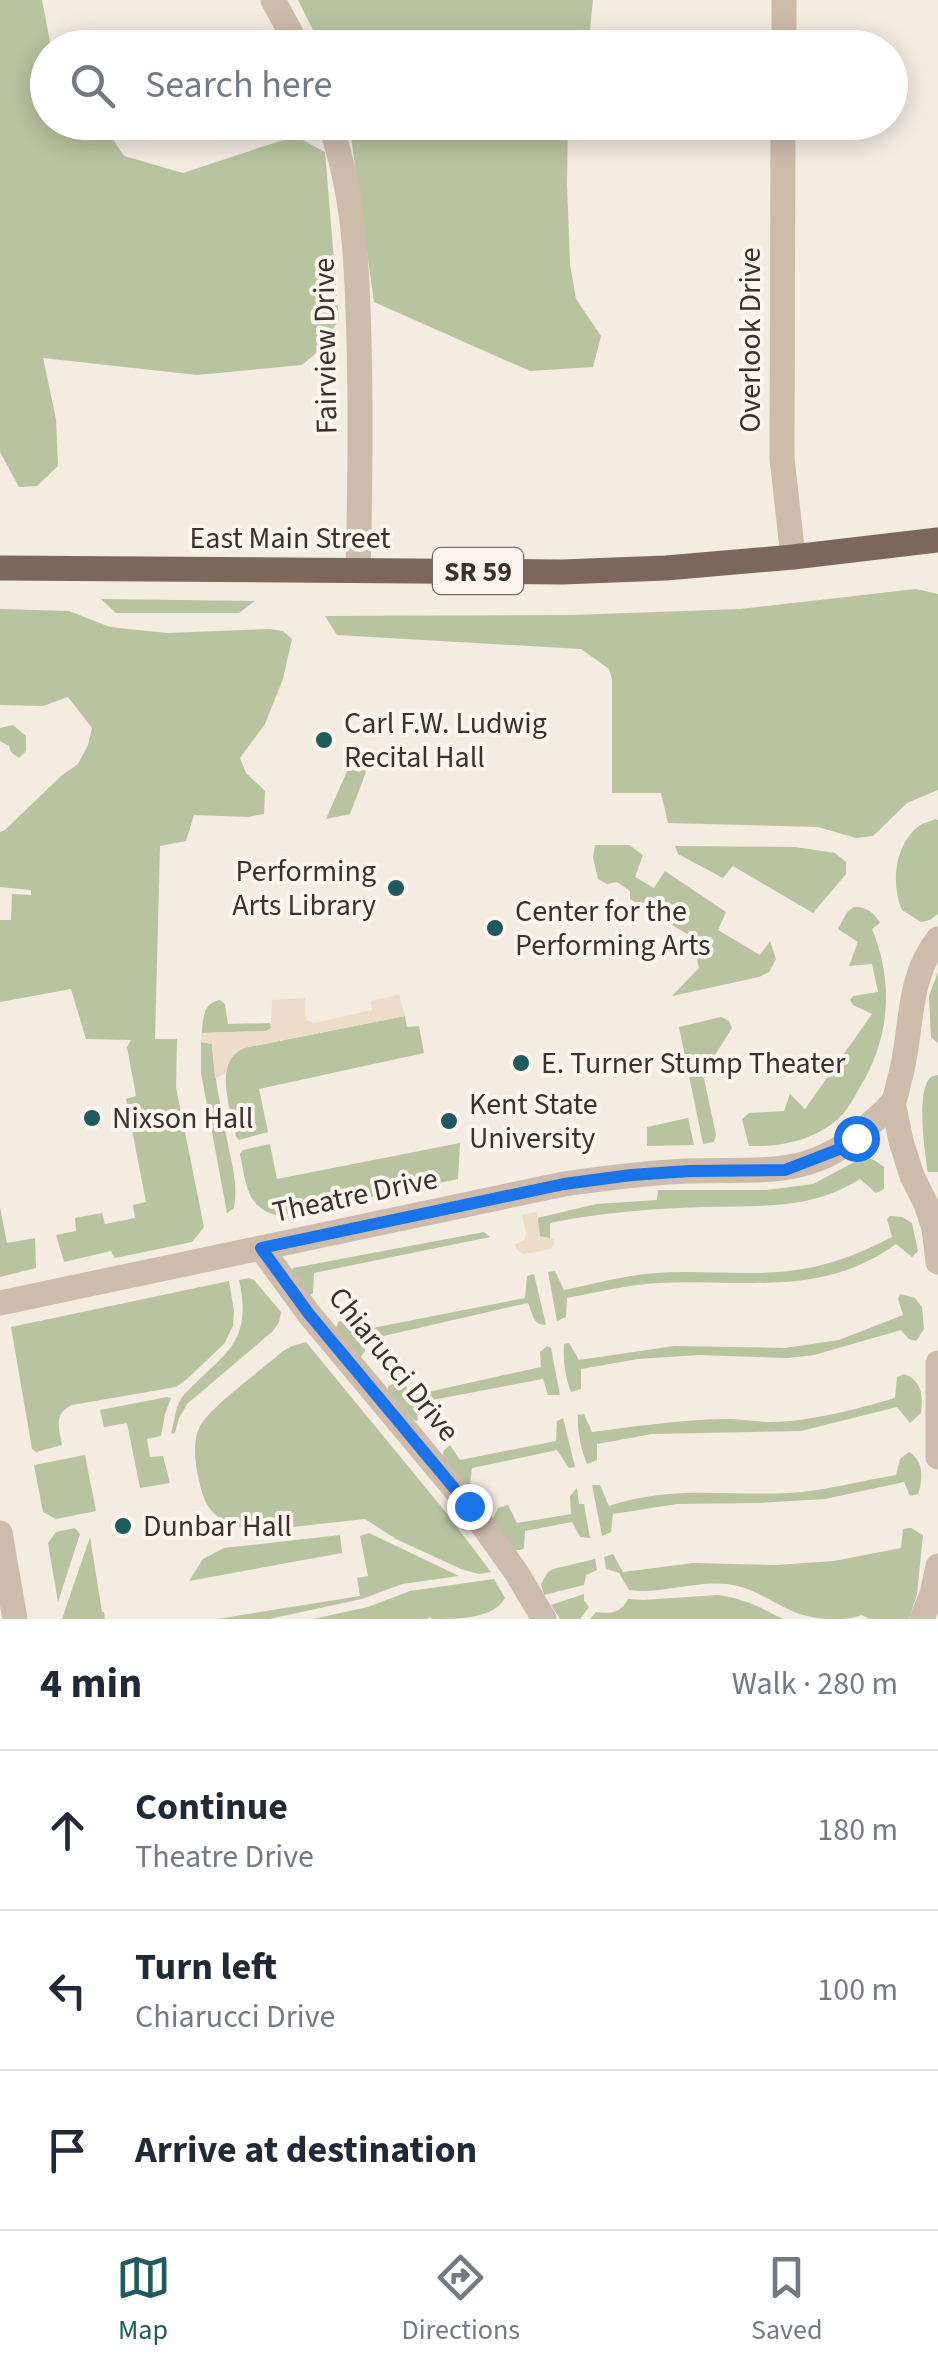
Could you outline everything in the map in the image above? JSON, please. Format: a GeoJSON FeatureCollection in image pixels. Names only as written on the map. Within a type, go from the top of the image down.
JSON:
{"type":"FeatureCollection","features":[{"type":"Feature","properties":{"kind":"main road","name":"East Main Street"},"geometry":{"type":"LineString","coordinates":[[0,568],[562,572],[666,568],[938,540]]}},
{"type":"Feature","properties":{"kind":"street"},"geometry":{"type":"LineString","coordinates":[[273,0],[290,30]]}},
{"type":"Feature","properties":{"kind":"street"},"geometry":{"type":"LineString","coordinates":[[784,0],[784,30]]}},
{"type":"Feature","properties":{"kind":"street","name":"Fairview Drive"},"geometry":{"type":"LineString","coordinates":[[336,140],[350,194],[358,270],[358,570]]}},
{"type":"Feature","properties":{"kind":"street","name":"Overlook Drive"},"geometry":{"type":"LineString","coordinates":[[783,140],[782,458],[793,557]]}},
{"type":"Feature","properties":{"kind":"street"},"geometry":{"type":"LineString","coordinates":[[938,939],[919,969],[913,989],[908,1038],[893,1102],[912,1176],[934,1228],[938,1262]]}},
{"type":"Feature","properties":{"kind":"street","name":"Theatre Drive"},"geometry":{"type":"LineString","coordinates":[[0,1302],[564,1184],[690,1171],[785,1170],[837,1150],[856,1138],[893,1102]]}},
{"type":"Feature","properties":{"kind":"street","name":"Chiarucci Drive"},"geometry":{"type":"LineString","coordinates":[[261,1248],[309,1314],[469,1506],[544,1619]]}},
{"type":"Feature","properties":{"kind":"street"},"geometry":{"type":"LineString","coordinates":[[938,1363],[938,1458]]}},
{"type":"Feature","properties":{"kind":"street"},"geometry":{"type":"LineString","coordinates":[[0,1533],[15,1619]]}},
{"type":"Feature","properties":{"kind":"street"},"geometry":{"type":"LineString","coordinates":[[922,1619],[938,1566]]}},
{"type":"Feature","properties":{"kind":"green space"},"geometry":{"type":"Polygon","coordinates":[[[0,0],[42,0],[48,30],[30,30],[30,140],[113,140],[124,156],[183,173],[283,140],[302,140],[325,152],[339,320],[315,354],[302,365],[197,375],[43,358],[56,419],[58,466],[37,486],[19,487],[0,452],[0,0]]]}},
{"type":"Feature","properties":{"kind":"green space"},"geometry":{"type":"Polygon","coordinates":[[[298,0],[593,0],[590,30],[313,30],[298,0]]]}},
{"type":"Feature","properties":{"kind":"green space"},"geometry":{"type":"Polygon","coordinates":[[[351,140],[568,140],[570,264],[576,299],[601,336],[593,367],[530,371],[374,302],[351,140]]]}},
{"type":"Feature","properties":{"kind":"green space"},"geometry":{"type":"Polygon","coordinates":[[[916,589],[938,594],[938,790],[907,803],[873,836],[856,838],[818,827],[668,823],[661,793],[612,793],[612,679],[609,669],[581,649],[337,635],[325,616],[572,615],[740,609],[916,589]]]}},
{"type":"Feature","properties":{"kind":"green space"},"geometry":{"type":"Polygon","coordinates":[[[101,599],[255,601],[239,613],[116,613],[101,599]]]}},
{"type":"Feature","properties":{"kind":"green space"},"geometry":{"type":"Polygon","coordinates":[[[0,609],[69,611],[110,627],[167,633],[270,629],[283,631],[292,639],[283,679],[265,724],[240,758],[246,773],[265,791],[264,814],[194,815],[186,841],[160,846],[155,1039],[177,1039],[176,1087],[204,1227],[192,1242],[115,1258],[111,1251],[64,1262],[56,1235],[76,1231],[75,1218],[102,1213],[105,1224],[135,1218],[133,1205],[146,1202],[126,1099],[136,1096],[127,1047],[131,1040],[86,1039],[71,989],[0,1002],[0,920],[11,920],[12,894],[31,895],[31,890],[0,887],[0,832],[78,764],[92,728],[68,697],[43,706],[0,705],[0,609]]]}},
{"type":"Feature","properties":{"kind":"green space"},"geometry":{"type":"Polygon","coordinates":[[[13,725],[26,736],[26,751],[19,758],[0,741],[0,728],[13,725]]]}},
{"type":"Feature","properties":{"kind":"green space"},"geometry":{"type":"Polygon","coordinates":[[[362,766],[366,772],[350,814],[326,819],[348,769],[360,772],[362,766]]]}},
{"type":"Feature","properties":{"kind":"green space"},"geometry":{"type":"Polygon","coordinates":[[[935,819],[938,914],[921,922],[902,910],[896,889],[897,865],[911,834],[935,819]]]}},
{"type":"Feature","properties":{"kind":"green space"},"geometry":{"type":"Polygon","coordinates":[[[595,845],[629,845],[643,855],[635,877],[654,888],[665,871],[726,912],[718,930],[760,955],[770,941],[776,959],[769,972],[672,996],[699,968],[692,937],[630,899],[630,891],[617,882],[607,884],[598,879],[593,857],[595,845]]]}},
{"type":"Feature","properties":{"kind":"green space"},"geometry":{"type":"Polygon","coordinates":[[[675,846],[795,847],[835,853],[846,862],[846,874],[813,913],[733,866],[723,878],[678,854],[675,846]]]}},
{"type":"Feature","properties":{"kind":"green space"},"geometry":{"type":"Polygon","coordinates":[[[854,907],[870,911],[880,923],[872,929],[884,969],[886,1010],[870,1069],[847,1108],[828,1127],[796,1141],[749,1146],[742,1119],[749,1113],[784,1111],[790,1094],[805,1109],[872,1014],[850,1000],[853,996],[878,992],[872,964],[849,966],[858,942],[838,929],[854,907]]]}},
{"type":"Feature","properties":{"kind":"green space"},"geometry":{"type":"Polygon","coordinates":[[[938,972],[938,1043],[931,1037],[929,996],[938,972]]]}},
{"type":"Feature","properties":{"kind":"green space"},"geometry":{"type":"Polygon","coordinates":[[[220,1000],[225,1004],[228,1024],[270,1023],[271,1028],[202,1033],[207,1008],[220,1000]]]}},
{"type":"Feature","properties":{"kind":"green space"},"geometry":{"type":"Polygon","coordinates":[[[405,1016],[407,1027],[419,1026],[424,1053],[259,1089],[268,1132],[239,1140],[236,1136],[226,1088],[226,1075],[234,1055],[244,1048],[405,1016]]]}},
{"type":"Feature","properties":{"kind":"green space"},"geometry":{"type":"Polygon","coordinates":[[[721,1017],[732,1028],[703,1074],[716,1135],[714,1142],[703,1144],[679,1027],[721,1017]]]}},
{"type":"Feature","properties":{"kind":"green space"},"geometry":{"type":"Polygon","coordinates":[[[201,1042],[212,1044],[234,1177],[234,1208],[227,1213],[201,1073],[201,1042]]]}},
{"type":"Feature","properties":{"kind":"green space"},"geometry":{"type":"Polygon","coordinates":[[[938,1075],[938,1172],[928,1172],[923,1096],[930,1078],[938,1075]]]}},
{"type":"Feature","properties":{"kind":"green space"},"geometry":{"type":"Polygon","coordinates":[[[688,1118],[694,1145],[647,1146],[647,1127],[688,1118]]]}},
{"type":"Feature","properties":{"kind":"green space"},"geometry":{"type":"Polygon","coordinates":[[[460,1143],[458,1179],[279,1216],[268,1213],[254,1201],[246,1185],[240,1154],[270,1144],[277,1179],[460,1143]]]}},
{"type":"Feature","properties":{"kind":"green space"},"geometry":{"type":"Polygon","coordinates":[[[864,1157],[884,1167],[884,1189],[876,1193],[860,1179],[822,1197],[784,1204],[646,1210],[569,1219],[550,1223],[550,1238],[540,1237],[537,1218],[596,1204],[657,1200],[658,1190],[766,1190],[813,1184],[864,1157]]]}},
{"type":"Feature","properties":{"kind":"green space"},"geometry":{"type":"Polygon","coordinates":[[[0,1207],[7,1243],[35,1238],[36,1268],[0,1277],[0,1207]]]}},
{"type":"Feature","properties":{"kind":"green space"},"geometry":{"type":"Polygon","coordinates":[[[890,1216],[912,1223],[918,1251],[912,1257],[896,1244],[839,1273],[810,1279],[658,1283],[612,1289],[567,1298],[566,1317],[557,1321],[548,1272],[555,1271],[564,1290],[656,1273],[803,1269],[842,1259],[892,1237],[887,1219],[890,1216]]]}},
{"type":"Feature","properties":{"kind":"green space"},"geometry":{"type":"Polygon","coordinates":[[[484,1232],[490,1237],[314,1273],[313,1293],[308,1296],[290,1282],[293,1268],[484,1232]]]}},
{"type":"Feature","properties":{"kind":"green space"},"geometry":{"type":"Polygon","coordinates":[[[534,1274],[546,1325],[535,1321],[528,1303],[366,1340],[359,1359],[334,1334],[338,1322],[344,1320],[352,1332],[525,1298],[527,1276],[534,1274]]]}},
{"type":"Feature","properties":{"kind":"green space"},"geometry":{"type":"Polygon","coordinates":[[[249,1278],[281,1312],[279,1322],[187,1404],[175,1433],[171,1434],[182,1397],[238,1335],[242,1320],[239,1280],[249,1278]]]}},
{"type":"Feature","properties":{"kind":"green space"},"geometry":{"type":"Polygon","coordinates":[[[229,1281],[233,1326],[224,1344],[187,1379],[176,1387],[72,1405],[60,1417],[62,1445],[36,1452],[32,1449],[11,1327],[229,1281]]]}},
{"type":"Feature","properties":{"kind":"green space"},"geometry":{"type":"Polygon","coordinates":[[[900,1294],[915,1298],[922,1307],[924,1329],[916,1341],[901,1330],[814,1355],[788,1358],[698,1355],[638,1359],[581,1369],[581,1389],[571,1392],[567,1380],[564,1344],[569,1343],[579,1360],[674,1346],[785,1348],[839,1340],[903,1315],[900,1294]]]}},
{"type":"Feature","properties":{"kind":"green space"},"geometry":{"type":"Polygon","coordinates":[[[306,1342],[491,1572],[479,1574],[461,1569],[396,1539],[365,1519],[247,1532],[237,1525],[236,1519],[222,1520],[209,1507],[195,1460],[200,1426],[226,1398],[283,1351],[306,1342]]]}},
{"type":"Feature","properties":{"kind":"green space"},"geometry":{"type":"Polygon","coordinates":[[[547,1346],[551,1348],[560,1395],[548,1395],[543,1379],[416,1403],[415,1421],[388,1394],[388,1387],[396,1381],[405,1383],[410,1396],[541,1367],[540,1352],[547,1346]]]}},
{"type":"Feature","properties":{"kind":"green space"},"geometry":{"type":"Polygon","coordinates":[[[904,1374],[915,1380],[921,1394],[921,1413],[910,1423],[897,1407],[801,1431],[652,1434],[597,1444],[597,1460],[587,1464],[580,1440],[578,1415],[584,1414],[592,1432],[692,1421],[772,1422],[835,1414],[895,1398],[897,1377],[904,1374]]]}},
{"type":"Feature","properties":{"kind":"green space"},"geometry":{"type":"Polygon","coordinates":[[[171,1398],[161,1436],[147,1439],[150,1457],[163,1456],[170,1483],[140,1488],[127,1423],[104,1427],[100,1410],[171,1398]]]}},
{"type":"Feature","properties":{"kind":"green space"},"geometry":{"type":"Polygon","coordinates":[[[563,1418],[575,1467],[569,1468],[557,1450],[472,1468],[470,1485],[461,1488],[440,1465],[444,1450],[450,1445],[460,1460],[556,1441],[557,1421],[563,1418]]]}},
{"type":"Feature","properties":{"kind":"green space"},"geometry":{"type":"Polygon","coordinates":[[[909,1452],[921,1471],[918,1494],[910,1496],[904,1482],[825,1499],[677,1504],[613,1514],[611,1532],[602,1536],[592,1485],[600,1485],[609,1506],[676,1493],[802,1492],[896,1475],[900,1459],[909,1452]]]}},
{"type":"Feature","properties":{"kind":"green space"},"geometry":{"type":"Polygon","coordinates":[[[85,1455],[96,1511],[56,1519],[43,1512],[34,1465],[85,1455]]]}},
{"type":"Feature","properties":{"kind":"green space"},"geometry":{"type":"Polygon","coordinates":[[[577,1488],[590,1538],[580,1537],[572,1522],[525,1531],[524,1548],[511,1550],[492,1521],[498,1508],[508,1505],[517,1523],[571,1514],[570,1496],[577,1488]]]}},
{"type":"Feature","properties":{"kind":"green space"},"geometry":{"type":"Polygon","coordinates":[[[75,1528],[80,1534],[58,1602],[48,1543],[56,1532],[75,1528]]]}},
{"type":"Feature","properties":{"kind":"green space"},"geometry":{"type":"Polygon","coordinates":[[[911,1528],[923,1535],[917,1594],[909,1619],[869,1619],[862,1615],[817,1618],[751,1590],[724,1584],[629,1590],[619,1573],[606,1569],[604,1557],[613,1554],[623,1572],[693,1563],[777,1565],[834,1561],[901,1548],[903,1529],[911,1528]]]}},
{"type":"Feature","properties":{"kind":"green space"},"geometry":{"type":"Polygon","coordinates":[[[369,1533],[459,1576],[402,1584],[362,1599],[269,1619],[217,1619],[360,1596],[357,1578],[368,1576],[360,1536],[369,1533]]]}},
{"type":"Feature","properties":{"kind":"green space"},"geometry":{"type":"Polygon","coordinates":[[[340,1535],[342,1553],[189,1581],[203,1559],[224,1548],[340,1535]]]}},
{"type":"Feature","properties":{"kind":"green space"},"geometry":{"type":"Polygon","coordinates":[[[90,1537],[105,1619],[62,1619],[90,1537]]]}},
{"type":"Feature","properties":{"kind":"green space"},"geometry":{"type":"Polygon","coordinates":[[[595,1559],[597,1570],[586,1575],[584,1585],[544,1595],[541,1584],[548,1572],[595,1559]]]}},
{"type":"Feature","properties":{"kind":"green space"},"geometry":{"type":"Polygon","coordinates":[[[494,1579],[505,1598],[484,1614],[442,1619],[313,1619],[368,1607],[410,1591],[494,1579]]]}},
{"type":"Feature","properties":{"kind":"green space"},"geometry":{"type":"Polygon","coordinates":[[[584,1594],[589,1607],[580,1619],[560,1619],[551,1605],[584,1594]]]}},
{"type":"Feature","properties":{"kind":"green space"},"geometry":{"type":"Polygon","coordinates":[[[718,1595],[744,1601],[783,1619],[590,1619],[596,1612],[618,1610],[628,1599],[718,1595]]]}},
{"type":"Feature","properties":{"kind":"shaded area"},"geometry":{"type":"Polygon","coordinates":[[[399,995],[405,1016],[244,1048],[230,1059],[225,1074],[215,1078],[212,1044],[201,1042],[202,1033],[266,1031],[271,1028],[272,1000],[305,998],[305,1015],[314,1023],[372,1010],[371,1001],[399,995]]]}},
{"type":"Feature","properties":{"kind":"shaded area"},"geometry":{"type":"Polygon","coordinates":[[[537,1212],[540,1236],[554,1239],[554,1244],[551,1249],[523,1254],[515,1244],[525,1240],[522,1215],[537,1212]]]}},
{"type":"Feature","properties":{"kind":"place","name":"Carl F.W. Ludwig Recital Hall"},"geometry":{"type":"Point","coordinates":[324,740]}},
{"type":"Feature","properties":{"kind":"place","name":"Performing Arts Library"},"geometry":{"type":"Point","coordinates":[396,888]}},
{"type":"Feature","properties":{"kind":"place","name":"Center for the Performing Arts"},"geometry":{"type":"Point","coordinates":[495,928]}},
{"type":"Feature","properties":{"kind":"place","name":"E. Turner Stump Theater"},"geometry":{"type":"Point","coordinates":[521,1063]}},
{"type":"Feature","properties":{"kind":"place","name":"Nixson Hall"},"geometry":{"type":"Point","coordinates":[92,1118]}},
{"type":"Feature","properties":{"kind":"place","name":"Kent State University"},"geometry":{"type":"Point","coordinates":[449,1121]}},
{"type":"Feature","properties":{"kind":"place","name":"Dunbar Hall"},"geometry":{"type":"Point","coordinates":[123,1526]}},
{"type":"Feature","properties":{"kind":"route"},"geometry":{"type":"LineString","coordinates":[[469,1506],[309,1314],[261,1248],[564,1184],[690,1171],[785,1170],[837,1150],[856,1138]]}}]}
